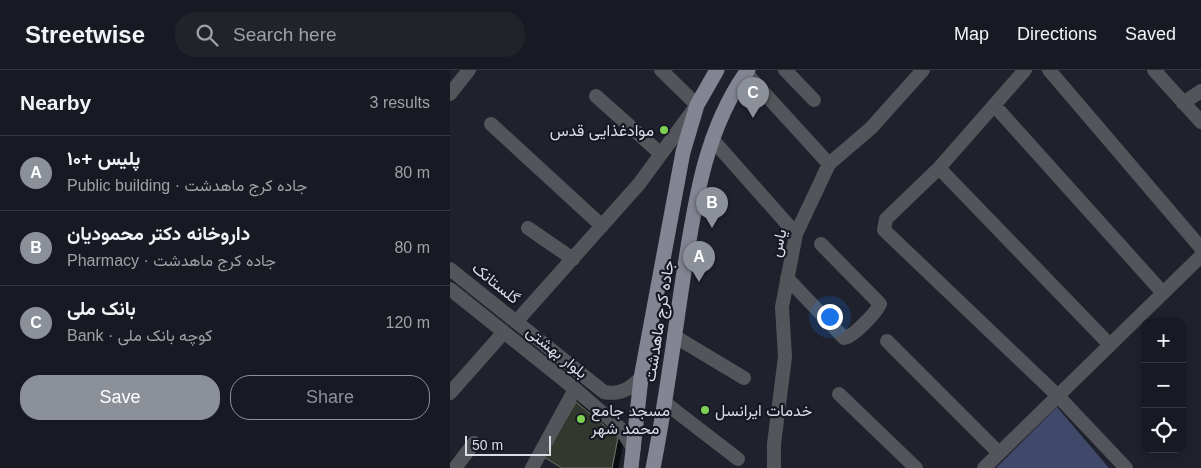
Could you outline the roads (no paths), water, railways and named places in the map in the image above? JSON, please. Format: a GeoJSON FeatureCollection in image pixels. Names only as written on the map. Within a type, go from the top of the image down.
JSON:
{"type":"FeatureCollection","features":[{"type":"Feature","properties":{"kind":"main road","name":"جاده کرج ماهدشت"},"geometry":{"type":"LineString","coordinates":[[631,468],[641,378],[683,152],[697,104],[717,70]]}},
{"type":"Feature","properties":{"kind":"main road","name":"جاده کرج ماهدشت"},"geometry":{"type":"LineString","coordinates":[[653,468],[702,174],[712,139],[728,101],[747,71]]}},
{"type":"Feature","properties":{"kind":"street"},"geometry":{"type":"LineString","coordinates":[[450,94],[469,70]]}},
{"type":"Feature","properties":{"kind":"street"},"geometry":{"type":"LineString","coordinates":[[516,322],[639,184],[697,104],[661,70]]}},
{"type":"Feature","properties":{"kind":"street"},"geometry":{"type":"LineString","coordinates":[[785,70],[814,100]]}},
{"type":"Feature","properties":{"kind":"street","name":"یاس"},"geometry":{"type":"LineString","coordinates":[[774,468],[774,444],[785,357],[782,307],[796,234],[829,164],[871,128],[923,70]]}},
{"type":"Feature","properties":{"kind":"street"},"geometry":{"type":"LineString","coordinates":[[1025,70],[939,168],[886,218],[884,230],[1058,396],[1126,468]]}},
{"type":"Feature","properties":{"kind":"street"},"geometry":{"type":"LineString","coordinates":[[1049,70],[1201,248]]}},
{"type":"Feature","properties":{"kind":"street"},"geometry":{"type":"LineString","coordinates":[[1154,70],[1201,122]]}},
{"type":"Feature","properties":{"kind":"street"},"geometry":{"type":"LineString","coordinates":[[747,71],[829,164]]}},
{"type":"Feature","properties":{"kind":"street"},"geometry":{"type":"LineString","coordinates":[[1183,102],[1201,91]]}},
{"type":"Feature","properties":{"kind":"street"},"geometry":{"type":"LineString","coordinates":[[596,96],[661,154]]}},
{"type":"Feature","properties":{"kind":"street"},"geometry":{"type":"LineString","coordinates":[[994,105],[1163,293]]}},
{"type":"Feature","properties":{"kind":"street"},"geometry":{"type":"LineString","coordinates":[[491,124],[602,226]]}},
{"type":"Feature","properties":{"kind":"street"},"geometry":{"type":"LineString","coordinates":[[712,139],[796,234]]}},
{"type":"Feature","properties":{"kind":"street"},"geometry":{"type":"LineString","coordinates":[[939,168],[1110,345]]}},
{"type":"Feature","properties":{"kind":"street"},"geometry":{"type":"LineString","coordinates":[[528,228],[573,259]]}},
{"type":"Feature","properties":{"kind":"street"},"geometry":{"type":"LineString","coordinates":[[787,278],[844,338],[849,337],[868,319],[880,304],[821,244]]}},
{"type":"Feature","properties":{"kind":"street"},"geometry":{"type":"LineString","coordinates":[[984,468],[1201,256]]}},
{"type":"Feature","properties":{"kind":"street","name":"گلستانک"},"geometry":{"type":"LineString","coordinates":[[450,268],[604,392]]}},
{"type":"Feature","properties":{"kind":"street","name":"بلوار بهشتی"},"geometry":{"type":"LineString","coordinates":[[450,289],[575,389],[620,428],[634,450]]}},
{"type":"Feature","properties":{"kind":"street"},"geometry":{"type":"LineString","coordinates":[[450,393],[504,332]]}},
{"type":"Feature","properties":{"kind":"street"},"geometry":{"type":"LineString","coordinates":[[674,336],[744,378]]}},
{"type":"Feature","properties":{"kind":"street"},"geometry":{"type":"LineString","coordinates":[[887,341],[999,453]]}},
{"type":"Feature","properties":{"kind":"street"},"geometry":{"type":"LineString","coordinates":[[604,392],[615,394],[627,391],[641,378]]}},
{"type":"Feature","properties":{"kind":"street"},"geometry":{"type":"LineString","coordinates":[[532,468],[575,389]]}},
{"type":"Feature","properties":{"kind":"street"},"geometry":{"type":"LineString","coordinates":[[596,408],[607,412],[612,409],[615,403],[604,392]]}},
{"type":"Feature","properties":{"kind":"street"},"geometry":{"type":"LineString","coordinates":[[839,394],[916,468]]}},
{"type":"Feature","properties":{"kind":"street"},"geometry":{"type":"LineString","coordinates":[[664,402],[738,460]]}},
{"type":"Feature","properties":{"kind":"street"},"geometry":{"type":"LineString","coordinates":[[454,468],[474,444]]}},
{"type":"Feature","properties":{"kind":"place","name":"بانک ملی"},"geometry":{"type":"Point","coordinates":[753,118]}},
{"type":"Feature","properties":{"kind":"place","name":"موادغذایی قدس"},"geometry":{"type":"Point","coordinates":[664,130]}},
{"type":"Feature","properties":{"kind":"place","name":"داروخانه دکتر محمودیان"},"geometry":{"type":"Point","coordinates":[712,228]}},
{"type":"Feature","properties":{"kind":"place","name":"پلیس +۱۰"},"geometry":{"type":"Point","coordinates":[699,282]}},
{"type":"Feature","properties":{"kind":"place","name":"خدمات ایرانسل"},"geometry":{"type":"Point","coordinates":[705,410]}},
{"type":"Feature","properties":{"kind":"place","name":"مسجد جامع محمد شهر"},"geometry":{"type":"Point","coordinates":[581,419]}}]}
